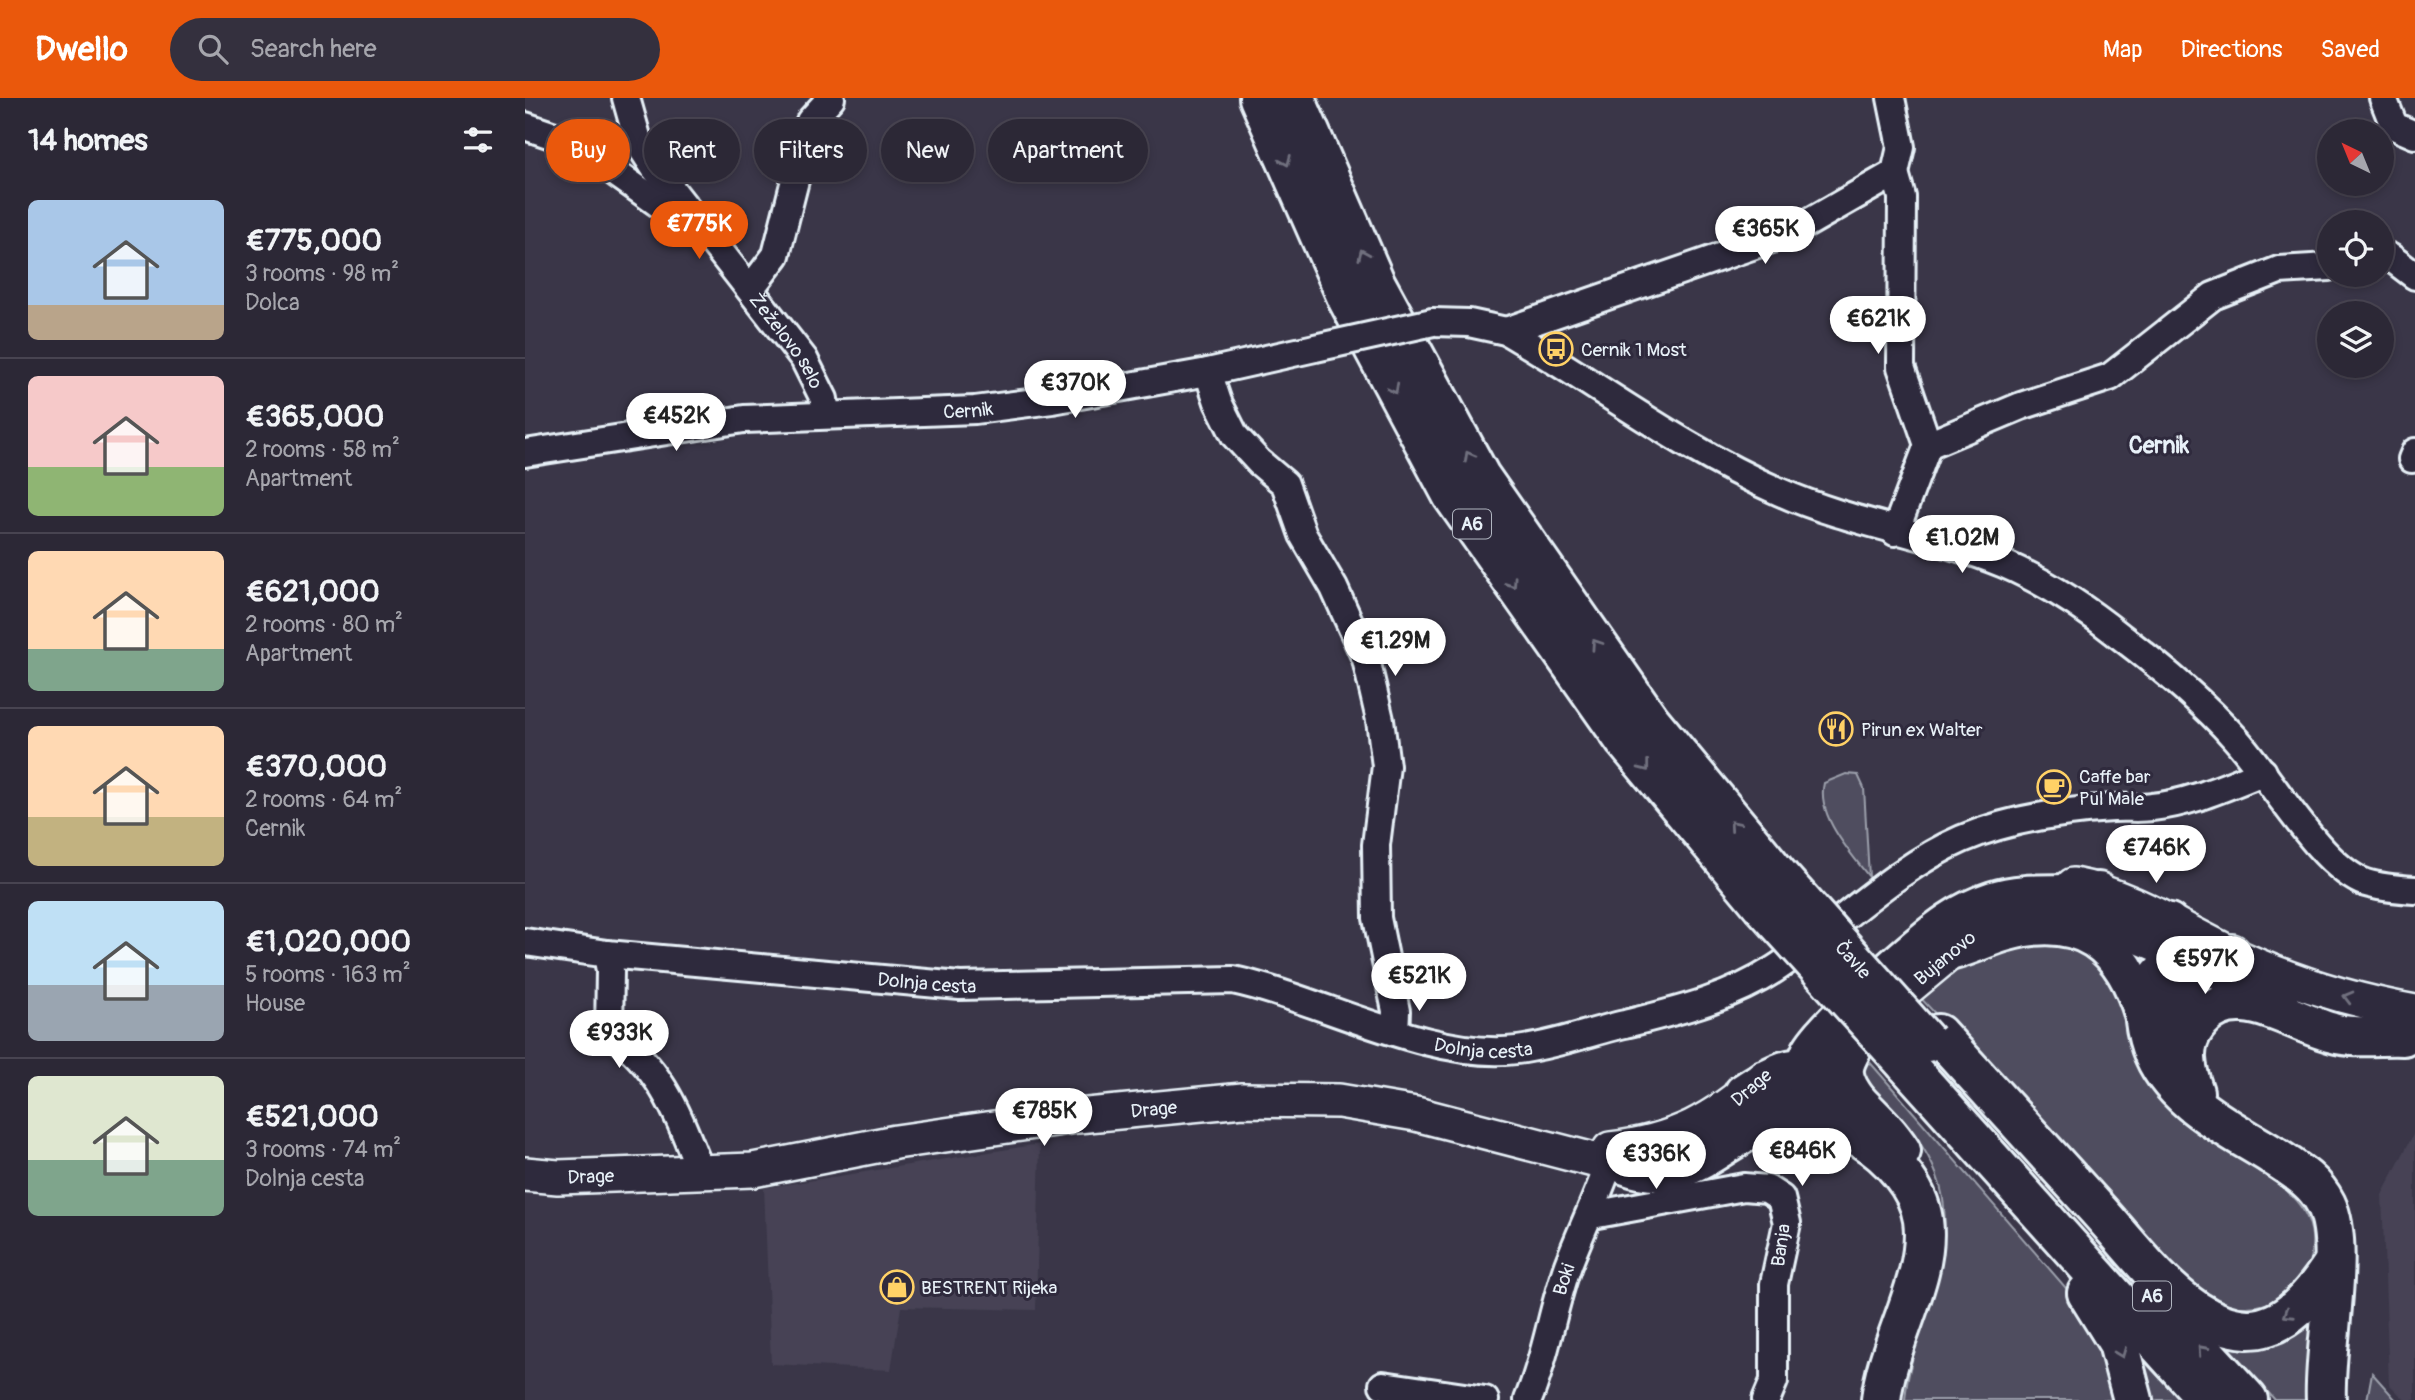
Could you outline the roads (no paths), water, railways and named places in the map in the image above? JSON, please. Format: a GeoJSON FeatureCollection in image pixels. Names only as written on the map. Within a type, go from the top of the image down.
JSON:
{"type":"FeatureCollection","features":[{"type":"Feature","properties":{"kind":"highway","name":"A6"},"geometry":{"type":"LineString","coordinates":[[1259,98],[1348,300],[1452,495],[1625,741],[1767,896]]}},
{"type":"Feature","properties":{"kind":"highway","name":"A6"},"geometry":{"type":"LineString","coordinates":[[1295,98],[1375,282],[1480,476],[1650,720],[1767,896]]}},
{"type":"Feature","properties":{"kind":"highway"},"geometry":{"type":"LineString","coordinates":[[1881,1400],[1887,1365],[1921,1251],[1923,1219],[1918,1202],[1890,1160],[1872,1145],[1847,1114],[1812,1096],[1809,1055],[1824,1033],[1931,937],[1959,916],[1992,902],[2021,895],[2098,892]]}},
{"type":"Feature","properties":{"kind":"highway","name":"Čavle"},"geometry":{"type":"LineString","coordinates":[[1767,896],[1916,1053]]}},
{"type":"Feature","properties":{"kind":"highway"},"geometry":{"type":"LineString","coordinates":[[2169,923],[2189,957],[2192,969],[2171,1040],[2178,1073],[2234,1132]]}},
{"type":"Feature","properties":{"kind":"highway"},"geometry":{"type":"LineString","coordinates":[[1953,950],[2025,927],[2050,925],[2077,929],[2099,940],[2117,957],[2135,983],[2151,1048],[2168,1082],[2176,1091],[2234,1132],[2301,1174],[2315,1188],[2333,1223],[2332,1306],[2325,1363],[2326,1400]]}},
{"type":"Feature","properties":{"kind":"highway"},"geometry":{"type":"LineString","coordinates":[[2145,1017],[2147,998],[2158,977],[2176,962],[2205,951],[2231,954]]}},
{"type":"Feature","properties":{"kind":"highway"},"geometry":{"type":"LineString","coordinates":[[2194,1092],[2186,1064],[2187,1041],[2199,1021],[2228,1002],[2255,1004],[2333,1033],[2411,1029]]}},
{"type":"Feature","properties":{"kind":"highway"},"geometry":{"type":"LineString","coordinates":[[1847,1114],[1844,1066],[1849,1049],[1849,1018]]}},
{"type":"Feature","properties":{"kind":"highway","name":"A6"},"geometry":{"type":"LineString","coordinates":[[1916,1053],[2208,1400]]}},
{"type":"Feature","properties":{"kind":"highway","name":"A6"},"geometry":{"type":"LineString","coordinates":[[1916,1053],[2248,1400]]}},
{"type":"Feature","properties":{"kind":"highway"},"geometry":{"type":"LineString","coordinates":[[1916,1053],[2199,1312],[2225,1325],[2247,1329],[2262,1327],[2296,1309],[2333,1264]]}},
{"type":"Feature","properties":{"kind":"highway"},"geometry":{"type":"LineString","coordinates":[[1916,1053],[2099,1309],[2122,1353],[2133,1400]]}},
{"type":"Feature","properties":{"kind":"highway"},"geometry":{"type":"LineString","coordinates":[[1744,1093],[1780,1072],[1809,1069]]}},
{"type":"Feature","properties":{"kind":"highway"},"geometry":{"type":"LineString","coordinates":[[1618,1164],[1650,1173],[1687,1167],[1710,1157],[1759,1127],[1781,1119],[1847,1114]]}},
{"type":"Feature","properties":{"kind":"main road","name":"Bujanovo"},"geometry":{"type":"LineString","coordinates":[[1809,1069],[1915,938],[1952,910],[1982,894],[2034,882],[2058,883],[2128,902],[2231,954],[2411,1029]]}},
{"type":"Feature","properties":{"kind":"main road","name":"Bujanovo"},"geometry":{"type":"LineString","coordinates":[[1849,1018],[1992,924],[2024,915],[2061,914],[2103,924],[2189,957],[2247,988],[2303,1010],[2337,1021],[2411,1029]]}},
{"type":"Feature","properties":{"kind":"main road","name":"Drage"},"geometry":{"type":"LineString","coordinates":[[1569,1154],[1636,1146],[1681,1133],[1716,1115],[1849,1018]]}},
{"type":"Feature","properties":{"kind":"main road","name":"Drage"},"geometry":{"type":"LineString","coordinates":[[525,1174],[558,1177],[753,1170],[897,1142],[1077,1116],[1243,1100],[1352,1103],[1416,1114],[1618,1164],[1677,1160],[1714,1145],[1809,1069]]}},
{"type":"Feature","properties":{"kind":"street","name":"Žeželovo selo"},"geometry":{"type":"LineString","coordinates":[[626,98],[639,144],[751,288],[816,378],[824,399],[825,415]]}},
{"type":"Feature","properties":{"kind":"street"},"geometry":{"type":"LineString","coordinates":[[751,288],[776,255],[810,121],[831,98]]}},
{"type":"Feature","properties":{"kind":"street"},"geometry":{"type":"LineString","coordinates":[[1891,98],[1901,147],[1895,173],[1902,197],[1901,367],[1928,445],[1895,532]]}},
{"type":"Feature","properties":{"kind":"street"},"geometry":{"type":"LineString","coordinates":[[2383,98],[2394,127],[2415,135]]}},
{"type":"Feature","properties":{"kind":"street"},"geometry":{"type":"LineString","coordinates":[[525,126],[572,142],[715,244]]}},
{"type":"Feature","properties":{"kind":"street"},"geometry":{"type":"LineString","coordinates":[[1506,331],[1792,232],[1895,173]]}},
{"type":"Feature","properties":{"kind":"street"},"geometry":{"type":"LineString","coordinates":[[2394,260],[2415,275]]}},
{"type":"Feature","properties":{"kind":"street"},"geometry":{"type":"LineString","coordinates":[[1928,445],[2021,406],[2110,377],[2213,296],[2279,270],[2317,268]]}},
{"type":"Feature","properties":{"kind":"street","name":"Cernik"},"geometry":{"type":"LineString","coordinates":[[525,453],[744,419],[975,410],[1052,400],[1209,372],[1433,322],[1469,323],[1506,331]]}},
{"type":"Feature","properties":{"kind":"street"},"geometry":{"type":"LineString","coordinates":[[1506,331],[1713,461],[1785,494],[1895,532],[2003,564],[2042,582],[2120,636],[2210,711],[2263,772],[2323,850],[2343,869],[2364,883],[2415,890]]}},
{"type":"Feature","properties":{"kind":"street"},"geometry":{"type":"LineString","coordinates":[[1209,372],[1218,402],[1235,436],[1259,462],[1285,484],[1303,535],[1334,588],[1366,659],[1380,720],[1386,766],[1376,845],[1377,918],[1396,1011],[1395,1032]]}},
{"type":"Feature","properties":{"kind":"street","name":"Dolnja cesta"},"geometry":{"type":"LineString","coordinates":[[525,942],[607,954],[960,986],[1233,981],[1257,986],[1395,1032],[1464,1048],[1515,1051],[1678,1011],[1730,994],[1774,970],[1913,868],[1960,840],[2004,825],[2058,813],[2151,808],[2193,799],[2263,772]]}},
{"type":"Feature","properties":{"kind":"street"},"geometry":{"type":"LineString","coordinates":[[607,954],[610,971],[609,1031],[623,1041],[661,1081],[701,1172]]}},
{"type":"Feature","properties":{"kind":"street","name":"Boki"},"geometry":{"type":"LineString","coordinates":[[1528,1400],[1549,1342],[1568,1265],[1618,1164]]}},
{"type":"Feature","properties":{"kind":"street","name":"Banja"},"geometry":{"type":"LineString","coordinates":[[1591,1215],[1744,1187],[1767,1189],[1781,1198],[1787,1223],[1774,1284],[1774,1381],[1766,1400]]}},
{"type":"Feature","properties":{"kind":"street"},"geometry":{"type":"LineString","coordinates":[[1383,1385],[1485,1400]]}},
{"type":"Feature","properties":{"kind":"place","name":"Cernik 1 Most"},"geometry":{"type":"Point","coordinates":[1556,349]}},
{"type":"Feature","properties":{"kind":"place","name":"Pirun ex Walter"},"geometry":{"type":"Point","coordinates":[1836,729]}},
{"type":"Feature","properties":{"kind":"place","name":"Caffe bar Pul Male"},"geometry":{"type":"Point","coordinates":[2054,787]}},
{"type":"Feature","properties":{"kind":"place","name":"BESTRENT Rijeka"},"geometry":{"type":"Point","coordinates":[897,1287]}},
{"type":"Feature","properties":{"kind":"district","name":"Cernik"},"geometry":{"type":"Point","coordinates":[2159,445]}}]}
